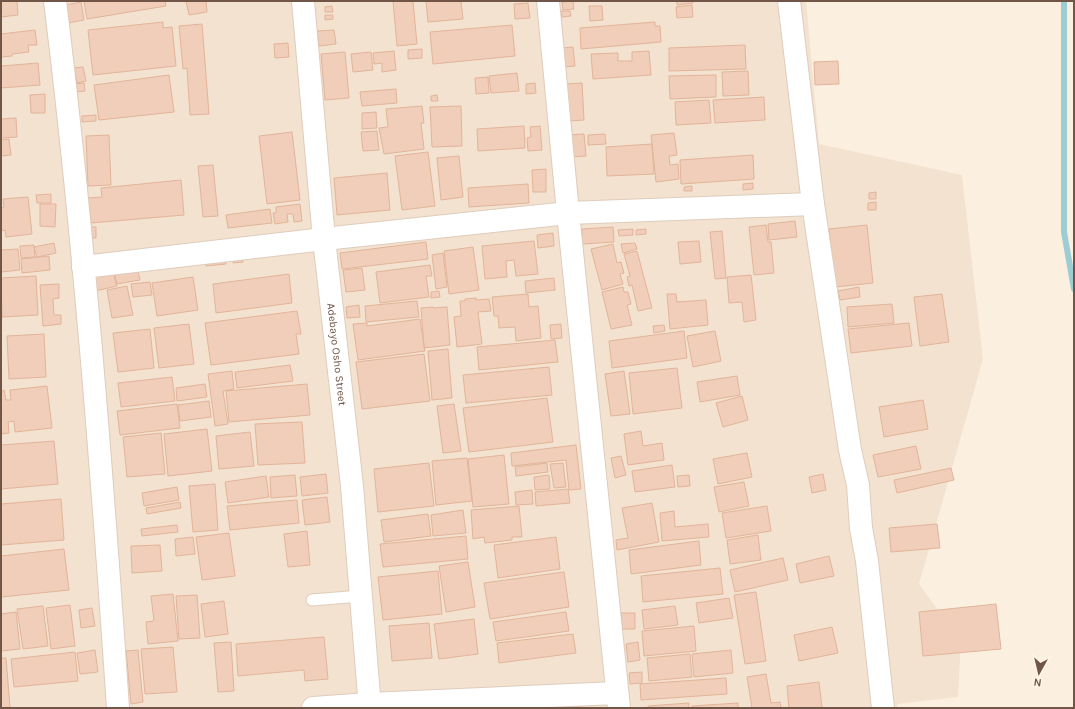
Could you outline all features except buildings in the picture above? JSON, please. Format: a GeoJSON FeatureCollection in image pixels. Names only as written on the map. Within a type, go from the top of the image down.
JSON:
{"type":"FeatureCollection","features":[{"type":"Feature","properties":{"kind":"street"},"geometry":{"type":"LineString","coordinates":[[54,1],[65,81],[83,267],[110,590],[118,708]]}},
{"type":"Feature","properties":{"kind":"street","name":"Adebayo Osho Street"},"geometry":{"type":"LineString","coordinates":[[303,1],[324,239],[352,486],[370,706]]}},
{"type":"Feature","properties":{"kind":"street"},"geometry":{"type":"LineString","coordinates":[[313,708],[618,700],[568,213],[548,1]]}},
{"type":"Feature","properties":{"kind":"street"},"geometry":{"type":"LineString","coordinates":[[789,1],[813,204],[850,450],[858,485],[861,528],[867,561],[883,708]]}},
{"type":"Feature","properties":{"kind":"street"},"geometry":{"type":"LineString","coordinates":[[83,267],[568,213],[813,204]]}},
{"type":"Feature","properties":{"kind":"lane"},"geometry":{"type":"LineString","coordinates":[[312,600],[361,596]]}},
{"type":"Feature","properties":{"kind":"shaded area"},"geometry":{"type":"Polygon","coordinates":[[[1,1],[806,1],[819,144],[962,175],[983,359],[919,584],[961,642],[958,697],[897,704],[898,708],[1,708],[1,1]]]}},
{"type":"Feature","properties":{"kind":"waterway"},"geometry":{"type":"LineString","coordinates":[[1064,1],[1064,232],[1074,289]]}}]}
